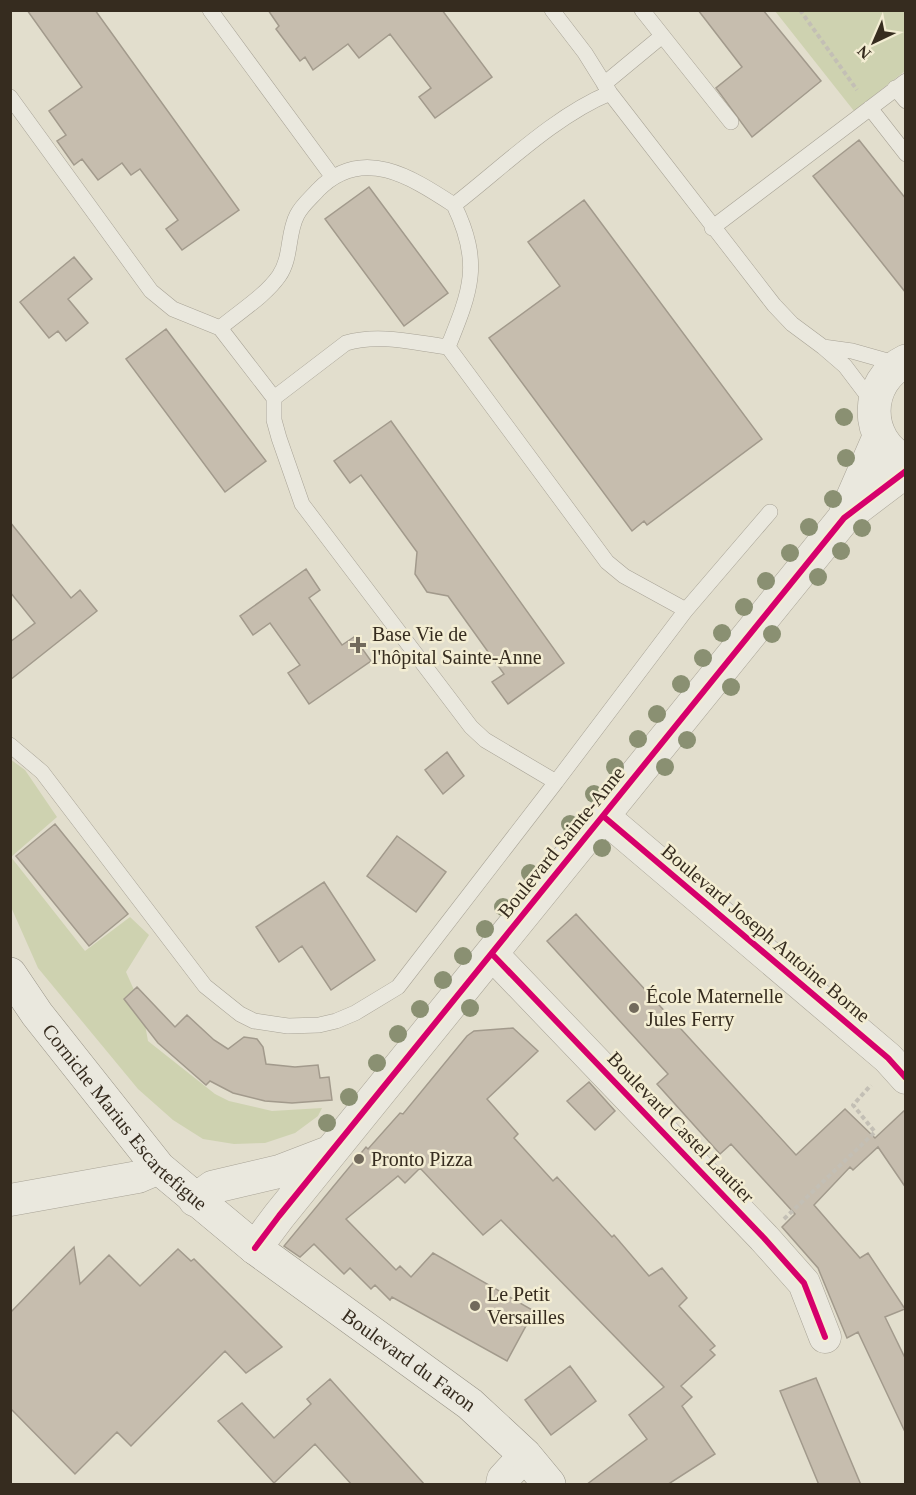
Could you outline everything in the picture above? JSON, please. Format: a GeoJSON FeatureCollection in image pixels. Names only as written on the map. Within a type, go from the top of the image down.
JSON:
{"type":"FeatureCollection","features":[{"type":"Feature","properties":{"kind":"street"},"geometry":{"type":"LineString","coordinates":[[902,363],[881,382],[873,404],[874,421],[879,437],[888,449],[906,461]]}},
{"type":"Feature","properties":{"kind":"street","name":"Boulevard Sainte-Anne"},"geometry":{"type":"LineString","coordinates":[[844,518],[879,437]]}},
{"type":"Feature","properties":{"kind":"street","name":"Boulevard Sainte-Anne"},"geometry":{"type":"LineString","coordinates":[[255,1248],[844,518],[906,471]]}},
{"type":"Feature","properties":{"kind":"street","name":"Boulevard Joseph Antoine Borne"},"geometry":{"type":"LineString","coordinates":[[603,816],[888,1058],[906,1078]]}},
{"type":"Feature","properties":{"kind":"street","name":"Boulevard Castel Lautier"},"geometry":{"type":"LineString","coordinates":[[492,954],[764,1238],[804,1283],[825,1337]]}},
{"type":"Feature","properties":{"kind":"street","name":"Corniche Marius Escartefigue"},"geometry":{"type":"LineString","coordinates":[[10,974],[37,1014],[159,1167],[195,1200],[255,1248]]}},
{"type":"Feature","properties":{"kind":"street"},"geometry":{"type":"LineString","coordinates":[[195,1200],[213,1187],[281,1170],[332,1151]]}},
{"type":"Feature","properties":{"kind":"street"},"geometry":{"type":"LineString","coordinates":[[10,1200],[138,1177],[159,1167]]}},
{"type":"Feature","properties":{"kind":"street","name":"Boulevard du Faron"},"geometry":{"type":"LineString","coordinates":[[255,1248],[470,1404],[525,1455],[549,1485]]}},
{"type":"Feature","properties":{"kind":"street"},"geometry":{"type":"LineString","coordinates":[[502,1485],[503,1479],[525,1455]]}},
{"type":"Feature","properties":{"kind":"lane"},"geometry":{"type":"LineString","coordinates":[[210,10],[332,176]]}},
{"type":"Feature","properties":{"kind":"lane"},"geometry":{"type":"LineString","coordinates":[[552,10],[585,53],[607,89],[712,228],[782,315],[845,366],[873,404]]}},
{"type":"Feature","properties":{"kind":"lane"},"geometry":{"type":"LineString","coordinates":[[642,10],[731,122]]}},
{"type":"Feature","properties":{"kind":"lane"},"geometry":{"type":"LineString","coordinates":[[454,205],[607,89],[662,36]]}},
{"type":"Feature","properties":{"kind":"lane"},"geometry":{"type":"LineString","coordinates":[[712,228],[900,84],[906,101]]}},
{"type":"Feature","properties":{"kind":"lane"},"geometry":{"type":"LineString","coordinates":[[10,97],[151,291],[173,309],[220,328],[274,398],[274,420],[281,447],[302,504],[471,728],[485,740],[556,782]]}},
{"type":"Feature","properties":{"kind":"lane"},"geometry":{"type":"LineString","coordinates":[[870,108],[906,154]]}},
{"type":"Feature","properties":{"kind":"lane"},"geometry":{"type":"LineString","coordinates":[[220,328],[277,279],[288,256],[297,214],[332,176],[368,168],[389,170],[406,176],[454,205],[468,237],[471,271],[464,308],[448,347]]}},
{"type":"Feature","properties":{"kind":"lane"},"geometry":{"type":"LineString","coordinates":[[274,398],[346,343],[359,339],[390,339],[448,347],[607,562],[624,576],[686,610]]}},
{"type":"Feature","properties":{"kind":"lane"},"geometry":{"type":"LineString","coordinates":[[823,347],[852,351],[902,363]]}},
{"type":"Feature","properties":{"kind":"lane"},"geometry":{"type":"LineString","coordinates":[[10,745],[42,772],[205,986],[240,1014],[254,1021],[288,1026],[336,1022],[355,1014],[398,987],[686,610],[770,512]]}},
{"type":"Feature","properties":{"kind":"path"},"geometry":{"type":"LineString","coordinates":[[800,10],[870,108]]}},
{"type":"Feature","properties":{"kind":"path"},"geometry":{"type":"LineString","coordinates":[[764,1238],[875,1132],[853,1105]]}},
{"type":"Feature","properties":{"kind":"green space"},"geometry":{"type":"Polygon","coordinates":[[[775,11],[905,11],[905,71],[854,111],[775,11]]]}},
{"type":"Feature","properties":{"kind":"green space"},"geometry":{"type":"Polygon","coordinates":[[[10,759],[25,770],[57,817],[11,857],[85,951],[130,917],[149,935],[126,972],[142,1008],[148,1041],[215,1094],[229,1101],[272,1111],[322,1108],[318,1116],[295,1133],[265,1143],[234,1144],[203,1139],[173,1120],[138,1089],[38,968],[11,907],[10,759]]]}},
{"type":"Feature","properties":{"kind":"building"},"geometry":{"type":"Polygon","coordinates":[[[27,10],[95,10],[239,210],[182,250],[166,229],[178,220],[140,169],[131,175],[122,163],[98,180],[82,159],[74,165],[57,141],[66,135],[49,111],[82,87],[27,10]]]}},
{"type":"Feature","properties":{"kind":"building"},"geometry":{"type":"Polygon","coordinates":[[[268,10],[442,10],[492,77],[435,118],[419,97],[431,88],[390,34],[359,58],[348,44],[313,70],[305,57],[300,61],[276,29],[279,26],[268,10]]]}},
{"type":"Feature","properties":{"kind":"building"},"geometry":{"type":"Polygon","coordinates":[[[698,10],[763,10],[821,81],[752,137],[716,88],[742,67],[698,10]]]}},
{"type":"Feature","properties":{"kind":"building"},"geometry":{"type":"Polygon","coordinates":[[[859,140],[906,199],[906,293],[813,176],[859,140]]]}},
{"type":"Feature","properties":{"kind":"building"},"geometry":{"type":"Polygon","coordinates":[[[369,187],[448,293],[404,326],[325,219],[369,187]]]}},
{"type":"Feature","properties":{"kind":"building"},"geometry":{"type":"Polygon","coordinates":[[[584,200],[762,439],[647,525],[644,521],[632,531],[489,338],[560,286],[528,242],[584,200]]]}},
{"type":"Feature","properties":{"kind":"building"},"geometry":{"type":"Polygon","coordinates":[[[74,257],[92,279],[68,299],[88,323],[66,341],[58,331],[49,338],[20,302],[74,257]]]}},
{"type":"Feature","properties":{"kind":"building"},"geometry":{"type":"Polygon","coordinates":[[[166,329],[266,461],[225,492],[126,359],[166,329]]]}},
{"type":"Feature","properties":{"kind":"building"},"geometry":{"type":"Polygon","coordinates":[[[391,421],[564,663],[508,704],[492,682],[504,674],[448,596],[427,592],[415,574],[417,552],[361,475],[350,483],[334,461],[391,421]]]}},
{"type":"Feature","properties":{"kind":"building"},"geometry":{"type":"Polygon","coordinates":[[[10,522],[71,598],[80,590],[97,611],[10,680],[10,642],[35,623],[10,592],[10,522]]]}},
{"type":"Feature","properties":{"kind":"building"},"geometry":{"type":"Polygon","coordinates":[[[306,569],[320,590],[309,598],[342,645],[354,637],[371,661],[309,704],[288,673],[300,665],[270,623],[253,635],[240,616],[306,569]]]}},
{"type":"Feature","properties":{"kind":"building"},"geometry":{"type":"Polygon","coordinates":[[[447,752],[464,776],[443,794],[425,770],[447,752]]]}},
{"type":"Feature","properties":{"kind":"building"},"geometry":{"type":"Polygon","coordinates":[[[55,824],[128,914],[89,946],[16,856],[55,824]]]}},
{"type":"Feature","properties":{"kind":"building"},"geometry":{"type":"Polygon","coordinates":[[[397,836],[446,872],[416,912],[367,876],[397,836]]]}},
{"type":"Feature","properties":{"kind":"building"},"geometry":{"type":"Polygon","coordinates":[[[324,882],[375,960],[331,990],[302,946],[279,962],[256,927],[324,882]]]}},
{"type":"Feature","properties":{"kind":"building"},"geometry":{"type":"Polygon","coordinates":[[[576,914],[796,1155],[845,1109],[875,1138],[906,1109],[906,1188],[878,1147],[853,1170],[850,1167],[814,1205],[860,1258],[868,1253],[905,1309],[885,1317],[906,1360],[906,1434],[858,1332],[847,1338],[818,1268],[782,1227],[795,1214],[731,1144],[720,1154],[657,1084],[668,1074],[547,941],[576,914]]]}},
{"type":"Feature","properties":{"kind":"building"},"geometry":{"type":"Polygon","coordinates":[[[137,987],[175,1027],[187,1015],[214,1040],[228,1049],[244,1037],[257,1039],[263,1047],[266,1064],[295,1067],[318,1065],[320,1078],[329,1077],[332,1100],[292,1103],[265,1101],[233,1093],[210,1081],[206,1085],[158,1043],[124,999],[137,987]]]}},
{"type":"Feature","properties":{"kind":"building"},"geometry":{"type":"Polygon","coordinates":[[[513,1028],[538,1051],[487,1099],[518,1134],[514,1138],[553,1181],[557,1177],[612,1237],[614,1235],[649,1276],[662,1268],[687,1298],[679,1306],[715,1346],[710,1350],[715,1355],[681,1386],[692,1397],[682,1406],[715,1454],[667,1485],[586,1485],[647,1439],[629,1415],[664,1387],[501,1220],[483,1235],[420,1168],[405,1183],[398,1176],[346,1219],[396,1270],[400,1266],[411,1277],[433,1253],[534,1311],[507,1361],[392,1297],[390,1300],[375,1285],[371,1289],[350,1268],[344,1274],[314,1244],[300,1257],[284,1246],[366,1147],[368,1149],[400,1113],[403,1114],[467,1036],[474,1031],[513,1028]]]}},
{"type":"Feature","properties":{"kind":"building"},"geometry":{"type":"Polygon","coordinates":[[[589,1082],[615,1111],[595,1130],[567,1101],[589,1082]]]}},
{"type":"Feature","properties":{"kind":"building"},"geometry":{"type":"Polygon","coordinates":[[[74,1247],[80,1284],[109,1255],[140,1286],[178,1249],[191,1261],[194,1259],[282,1347],[246,1373],[225,1351],[131,1446],[117,1432],[75,1474],[10,1408],[10,1313],[74,1247]]]}},
{"type":"Feature","properties":{"kind":"building"},"geometry":{"type":"Polygon","coordinates":[[[570,1366],[596,1401],[551,1435],[525,1400],[570,1366]]]}},
{"type":"Feature","properties":{"kind":"building"},"geometry":{"type":"Polygon","coordinates":[[[816,1378],[861,1485],[819,1485],[780,1391],[816,1378]]]}},
{"type":"Feature","properties":{"kind":"building"},"geometry":{"type":"Polygon","coordinates":[[[330,1379],[425,1485],[352,1485],[315,1444],[274,1483],[218,1421],[242,1403],[274,1438],[311,1404],[307,1399],[330,1379]]]}},
{"type":"Feature","properties":{"kind":"cycle path"},"geometry":{"type":"LineString","coordinates":[[255,1248],[844,518],[906,471]]}},
{"type":"Feature","properties":{"kind":"cycle path"},"geometry":{"type":"LineString","coordinates":[[603,816],[888,1058],[906,1078]]}},
{"type":"Feature","properties":{"kind":"cycle path"},"geometry":{"type":"LineString","coordinates":[[492,954],[764,1238],[804,1283],[825,1337]]}},
{"type":"Feature","properties":{"kind":"place","name":"Base Vie de l'hôpital Sainte-Anne"},"geometry":{"type":"Point","coordinates":[358,645]}},
{"type":"Feature","properties":{"kind":"place","name":"École Maternelle Jules Ferry"},"geometry":{"type":"Point","coordinates":[634,1008]}},
{"type":"Feature","properties":{"kind":"place","name":"Pronto Pizza"},"geometry":{"type":"Point","coordinates":[359,1159]}},
{"type":"Feature","properties":{"kind":"place","name":"Le Petit Versailles"},"geometry":{"type":"Point","coordinates":[475,1306]}}]}
